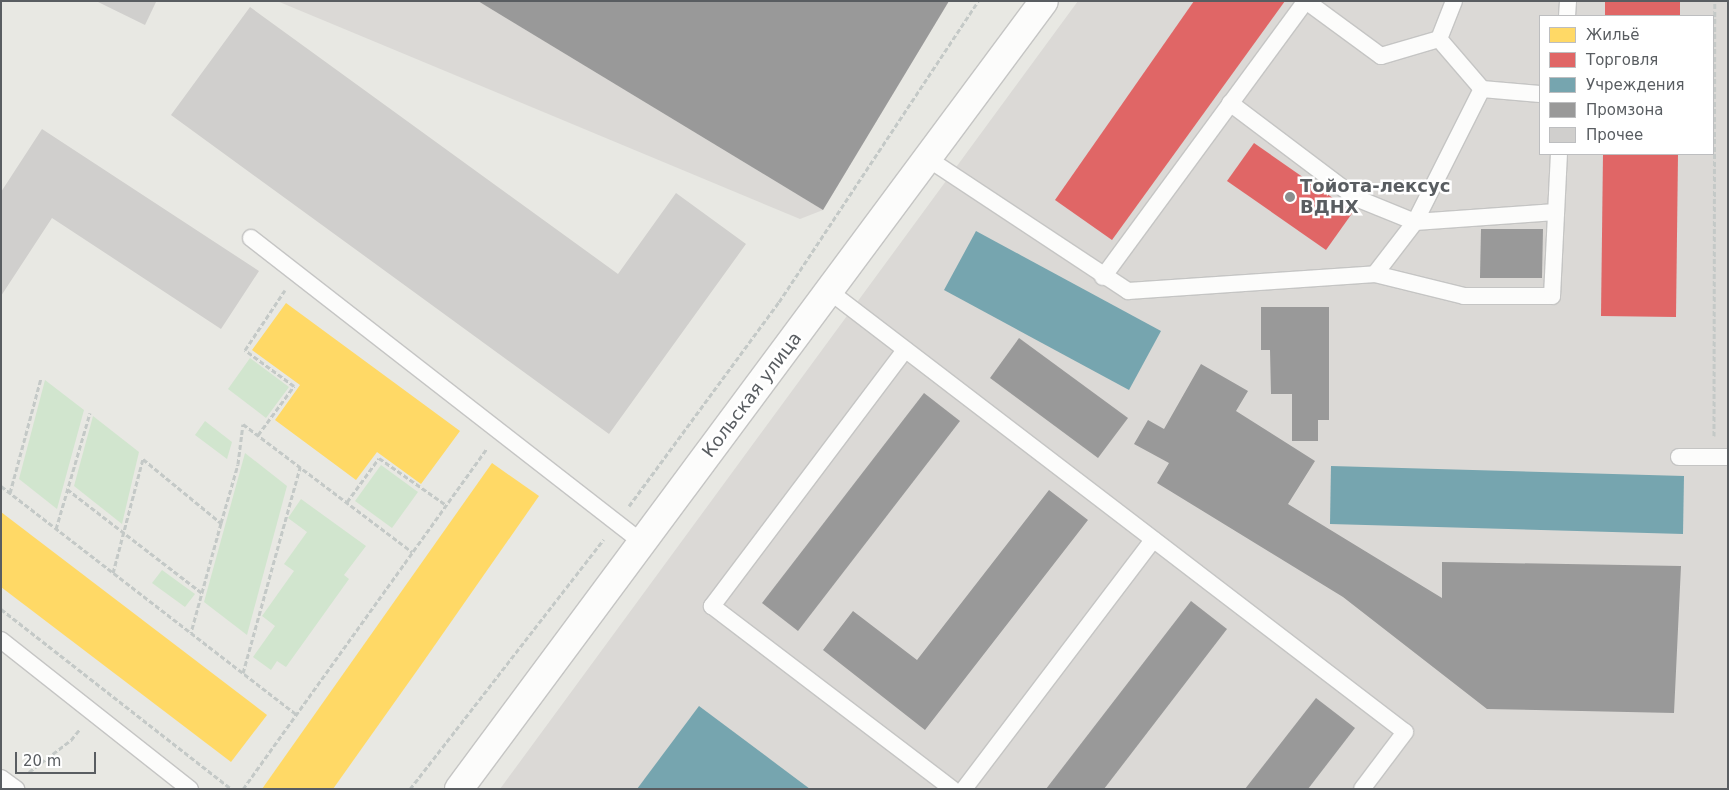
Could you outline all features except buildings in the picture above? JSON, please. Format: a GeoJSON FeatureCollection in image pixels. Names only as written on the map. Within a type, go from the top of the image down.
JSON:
{"type":"FeatureCollection","features":[{"type":"Feature","properties":{"kind":"main road","name":"Кольская улица"},"geometry":{"type":"LineString","coordinates":[[459,789],[1044,1]]}},
{"type":"Feature","properties":{"kind":"lane"},"geometry":{"type":"LineString","coordinates":[[1103,277],[1306,1],[1381,56],[1439,39]]}},
{"type":"Feature","properties":{"kind":"lane"},"geometry":{"type":"LineString","coordinates":[[1439,39],[1454,1]]}},
{"type":"Feature","properties":{"kind":"lane"},"geometry":{"type":"LineString","coordinates":[[1567,15],[1568,1]]}},
{"type":"Feature","properties":{"kind":"lane"},"geometry":{"type":"LineString","coordinates":[[1439,39],[1482,89],[1539,94]]}},
{"type":"Feature","properties":{"kind":"lane"},"geometry":{"type":"LineString","coordinates":[[1375,274],[1415,222],[1482,89]]}},
{"type":"Feature","properties":{"kind":"lane"},"geometry":{"type":"LineString","coordinates":[[1230,103],[1356,198],[1415,222],[1556,212]]}},
{"type":"Feature","properties":{"kind":"lane"},"geometry":{"type":"LineString","coordinates":[[927,158],[1103,277],[1128,291],[1375,274],[1464,296],[1552,296],[1559,155]]}},
{"type":"Feature","properties":{"kind":"lane"},"geometry":{"type":"LineString","coordinates":[[251,238],[642,542]]}},
{"type":"Feature","properties":{"kind":"lane"},"geometry":{"type":"LineString","coordinates":[[829,291],[1405,732],[1362,789]]}},
{"type":"Feature","properties":{"kind":"lane"},"geometry":{"type":"LineString","coordinates":[[905,350],[712,606],[952,789]]}},
{"type":"Feature","properties":{"kind":"lane"},"geometry":{"type":"LineString","coordinates":[[1680,457],[1721,457]]}},
{"type":"Feature","properties":{"kind":"lane"},"geometry":{"type":"LineString","coordinates":[[964,789],[1153,540]]}},
{"type":"Feature","properties":{"kind":"lane"},"geometry":{"type":"LineString","coordinates":[[1,640],[190,789]]}},
{"type":"Feature","properties":{"kind":"lane"},"geometry":{"type":"LineString","coordinates":[[1,778],[16,789]]}},
{"type":"Feature","properties":{"kind":"path"},"geometry":{"type":"LineString","coordinates":[[410,789],[617,522],[779,302],[978,1]]}},
{"type":"Feature","properties":{"kind":"path"},"geometry":{"type":"LineString","coordinates":[[1716,1],[1721,457]]}},
{"type":"Feature","properties":{"kind":"path"},"geometry":{"type":"LineString","coordinates":[[258,435],[294,386],[244,350],[286,288],[294,294]]}},
{"type":"Feature","properties":{"kind":"path"},"geometry":{"type":"LineString","coordinates":[[10,493],[41,378]]}},
{"type":"Feature","properties":{"kind":"path"},"geometry":{"type":"LineString","coordinates":[[56,529],[90,413]]}},
{"type":"Feature","properties":{"kind":"path"},"geometry":{"type":"LineString","coordinates":[[190,633],[238,464],[243,424],[412,552]]}},
{"type":"Feature","properties":{"kind":"path"},"geometry":{"type":"LineString","coordinates":[[243,789],[500,430]]}},
{"type":"Feature","properties":{"kind":"path"},"geometry":{"type":"LineString","coordinates":[[346,502],[379,458],[446,505]]}},
{"type":"Feature","properties":{"kind":"path"},"geometry":{"type":"LineString","coordinates":[[114,573],[143,459],[221,523]]}},
{"type":"Feature","properties":{"kind":"path"},"geometry":{"type":"LineString","coordinates":[[243,674],[300,467]]}},
{"type":"Feature","properties":{"kind":"path"},"geometry":{"type":"LineString","coordinates":[[1,486],[296,714]]}},
{"type":"Feature","properties":{"kind":"path"},"geometry":{"type":"LineString","coordinates":[[67,490],[202,593]]}},
{"type":"Feature","properties":{"kind":"path"},"geometry":{"type":"LineString","coordinates":[[1,609],[232,789]]}},
{"type":"Feature","properties":{"kind":"path"},"geometry":{"type":"LineString","coordinates":[[28,773],[34,765],[71,740],[107,692]]}},
{"type":"Feature","properties":{"kind":"shaded area"},"geometry":{"type":"Polygon","coordinates":[[[277,1],[949,1],[823,210],[800,219],[277,1]]]}},
{"type":"Feature","properties":{"kind":"shaded area"},"geometry":{"type":"Polygon","coordinates":[[[1078,1],[1728,1],[1728,789],[500,789],[1078,1]]]}},
{"type":"Feature","properties":{"kind":"green space"},"geometry":{"type":"Polygon","coordinates":[[[250,358],[289,387],[266,418],[228,389],[250,358]]]}},
{"type":"Feature","properties":{"kind":"green space"},"geometry":{"type":"Polygon","coordinates":[[[45,380],[84,410],[57,509],[19,479],[45,380]]]}},
{"type":"Feature","properties":{"kind":"green space"},"geometry":{"type":"Polygon","coordinates":[[[93,416],[139,452],[122,524],[74,486],[93,416]]]}},
{"type":"Feature","properties":{"kind":"green space"},"geometry":{"type":"Polygon","coordinates":[[[205,421],[232,442],[227,459],[195,435],[205,421]]]}},
{"type":"Feature","properties":{"kind":"green space"},"geometry":{"type":"Polygon","coordinates":[[[245,453],[287,486],[247,635],[204,602],[245,453]]]}},
{"type":"Feature","properties":{"kind":"green space"},"geometry":{"type":"Polygon","coordinates":[[[381,465],[418,492],[392,528],[355,501],[381,465]]]}},
{"type":"Feature","properties":{"kind":"green space"},"geometry":{"type":"Polygon","coordinates":[[[301,499],[366,546],[344,575],[349,579],[286,667],[277,661],[271,670],[253,657],[275,626],[262,616],[294,571],[284,564],[307,532],[288,518],[301,499]]]}},
{"type":"Feature","properties":{"kind":"green space"},"geometry":{"type":"Polygon","coordinates":[[[162,570],[195,594],[185,607],[152,583],[162,570]]]}},
{"type":"Feature","properties":{"kind":"place","name":"Тойота-лексус ВДНХ"},"geometry":{"type":"Point","coordinates":[1290,197]}}]}
